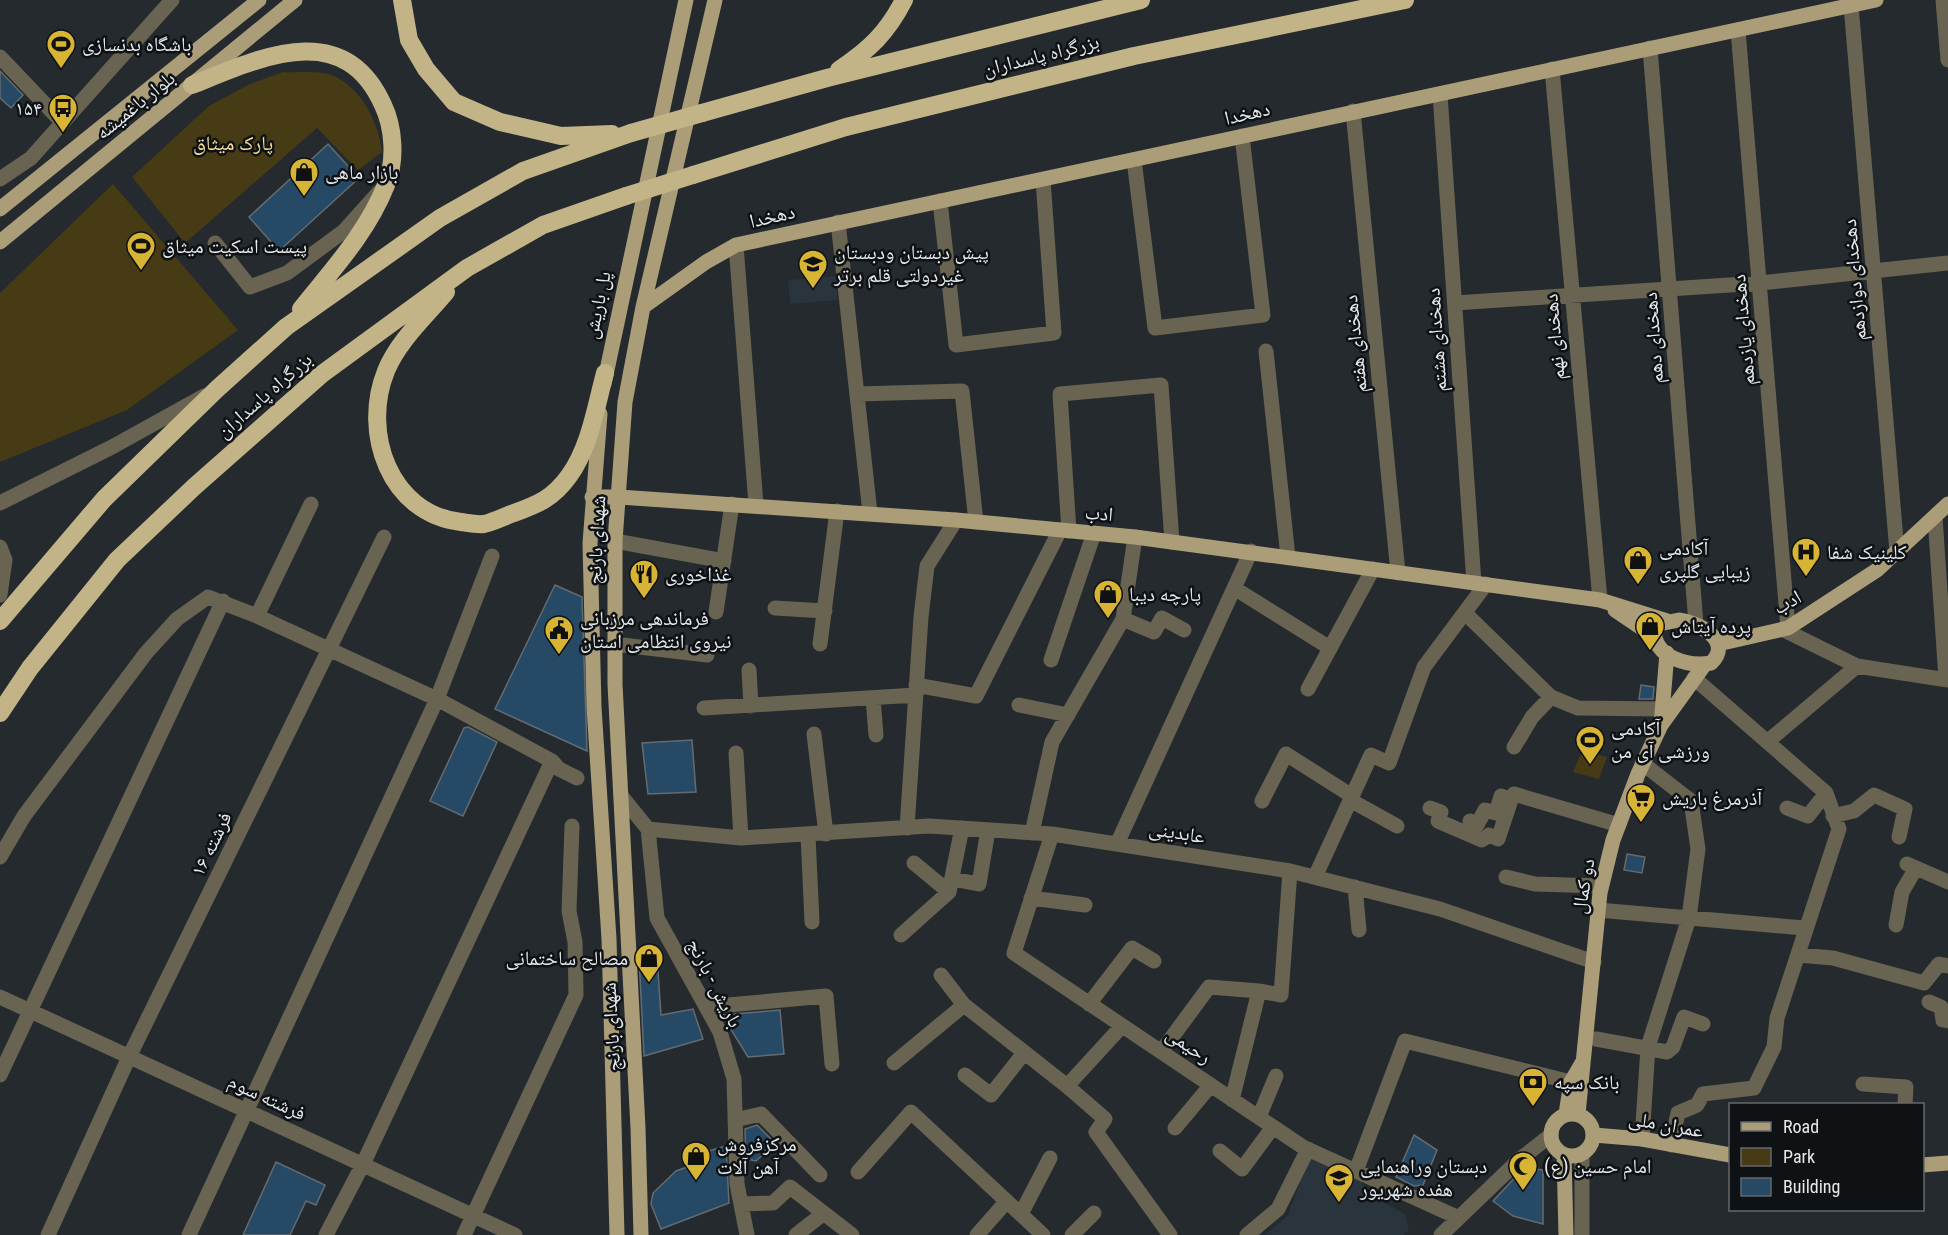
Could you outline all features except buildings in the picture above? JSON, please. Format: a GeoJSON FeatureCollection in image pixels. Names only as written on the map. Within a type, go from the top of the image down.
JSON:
{"type":"FeatureCollection","features":[{"type":"Feature","properties":{"kind":"highway"},"geometry":{"type":"LineString","coordinates":[[402,0],[409,40],[426,69],[454,102],[500,122],[561,136],[631,133]]}},
{"type":"Feature","properties":{"kind":"highway"},"geometry":{"type":"LineString","coordinates":[[827,78],[868,50],[891,25],[904,0]]}},
{"type":"Feature","properties":{"kind":"highway","name":"بزرگراه پاسداران"},"geometry":{"type":"LineString","coordinates":[[0,621],[104,499],[217,389],[286,327],[440,218],[523,171],[631,133],[827,78],[1141,0]]}},
{"type":"Feature","properties":{"kind":"highway","name":"بزرگراه پاسداران"},"geometry":{"type":"LineString","coordinates":[[0,713],[30,668],[110,569],[151,528],[322,374],[468,268],[543,225],[846,126],[1134,56],[1404,0]]}},
{"type":"Feature","properties":{"kind":"highway"},"geometry":{"type":"LineString","coordinates":[[192,86],[268,55],[307,50],[336,57],[359,70],[377,90],[389,118],[392,147],[387,183],[368,225],[286,327]]}},
{"type":"Feature","properties":{"kind":"highway"},"geometry":{"type":"LineString","coordinates":[[468,268],[406,339],[386,371],[378,403],[378,441],[390,476],[411,501],[441,520],[483,524],[545,502],[570,475],[585,446],[605,373]]}},
{"type":"Feature","properties":{"kind":"main road","name":"بلوار باغمیشه"},"geometry":{"type":"LineString","coordinates":[[0,209],[259,0]]}},
{"type":"Feature","properties":{"kind":"main road","name":"بلوار باغمیشه"},"geometry":{"type":"LineString","coordinates":[[0,242],[295,0]]}},
{"type":"Feature","properties":{"kind":"main road","name":"پل باریش"},"geometry":{"type":"LineString","coordinates":[[592,497],[605,373],[686,0]]}},
{"type":"Feature","properties":{"kind":"main road","name":"شهدای بارنج"},"geometry":{"type":"LineString","coordinates":[[641,1235],[638,1128],[614,644],[615,541],[625,402],[643,307],[716,0]]}},
{"type":"Feature","properties":{"kind":"main road","name":"دهخدا"},"geometry":{"type":"LineString","coordinates":[[643,307],[706,262],[736,245],[1876,0]]}},
{"type":"Feature","properties":{"kind":"main road","name":"شهدای بارنج"},"geometry":{"type":"LineString","coordinates":[[592,497],[590,543],[596,728],[609,939],[616,1235]]}},
{"type":"Feature","properties":{"kind":"main road","name":"ادب"},"geometry":{"type":"LineString","coordinates":[[592,497],[870,513],[1135,537],[1600,600],[1666,621]]}},
{"type":"Feature","properties":{"kind":"main road","name":"ادب"},"geometry":{"type":"LineString","coordinates":[[1718,644],[1786,629],[1877,570],[1948,504]]}},
{"type":"Feature","properties":{"kind":"main road"},"geometry":{"type":"LineString","coordinates":[[1600,600],[1654,637],[1667,653],[1685,663],[1705,664],[1716,659],[1718,644],[1713,635],[1696,624],[1679,620],[1666,621],[1659,624],[1654,637]]}},
{"type":"Feature","properties":{"kind":"main road"},"geometry":{"type":"LineString","coordinates":[[1661,717],[1667,653]]}},
{"type":"Feature","properties":{"kind":"main road"},"geometry":{"type":"LineString","coordinates":[[1661,717],[1705,664]]}},
{"type":"Feature","properties":{"kind":"main road","name":"دو کمال"},"geometry":{"type":"LineString","coordinates":[[1572,1114],[1583,1082],[1582,1063],[1601,886],[1619,825],[1661,717]]}},
{"type":"Feature","properties":{"kind":"main road","name":"دو کمال"},"geometry":{"type":"LineString","coordinates":[[1572,1114],[1571,1082],[1582,1063]]}},
{"type":"Feature","properties":{"kind":"main road"},"geometry":{"type":"LineString","coordinates":[[1572,1114],[1592,1126],[1594,1135],[1591,1146],[1582,1154],[1573,1157],[1564,1155],[1552,1143],[1551,1135],[1553,1126],[1572,1114]]}},
{"type":"Feature","properties":{"kind":"main road","name":"عمران ملی"},"geometry":{"type":"LineString","coordinates":[[1594,1135],[1642,1139],[1729,1155]]}},
{"type":"Feature","properties":{"kind":"main road"},"geometry":{"type":"LineString","coordinates":[[1564,1155],[1566,1235]]}},
{"type":"Feature","properties":{"kind":"main road"},"geometry":{"type":"LineString","coordinates":[[1924,1165],[1948,1163]]}},
{"type":"Feature","properties":{"kind":"street"},"geometry":{"type":"LineString","coordinates":[[0,180],[31,158],[172,0]]}},
{"type":"Feature","properties":{"kind":"street"},"geometry":{"type":"LineString","coordinates":[[1943,0],[1948,60]]}},
{"type":"Feature","properties":{"kind":"street","name":"دهخدای دوازدهم"},"geometry":{"type":"LineString","coordinates":[[1851,5],[1898,552]]}},
{"type":"Feature","properties":{"kind":"street","name":"دهخدای یازدهم"},"geometry":{"type":"LineString","coordinates":[[1738,30],[1786,629]]}},
{"type":"Feature","properties":{"kind":"street","name":"دهخدای دهم"},"geometry":{"type":"LineString","coordinates":[[1650,48],[1696,624]]}},
{"type":"Feature","properties":{"kind":"street"},"geometry":{"type":"LineString","coordinates":[[0,57],[63,122]]}},
{"type":"Feature","properties":{"kind":"street","name":"دهخدای نهم"},"geometry":{"type":"LineString","coordinates":[[1552,69],[1600,600]]}},
{"type":"Feature","properties":{"kind":"street","name":"دهخدای هشتم"},"geometry":{"type":"LineString","coordinates":[[1440,94],[1455,303],[1480,584]]}},
{"type":"Feature","properties":{"kind":"street","name":"دهخدای هفتم"},"geometry":{"type":"LineString","coordinates":[[1353,111],[1398,573]]}},
{"type":"Feature","properties":{"kind":"street"},"geometry":{"type":"LineString","coordinates":[[1134,160],[1155,328],[1263,315],[1242,136]]}},
{"type":"Feature","properties":{"kind":"street"},"geometry":{"type":"LineString","coordinates":[[31,158],[44,174]]}},
{"type":"Feature","properties":{"kind":"street"},"geometry":{"type":"LineString","coordinates":[[940,201],[956,345],[1054,333],[1043,180]]}},
{"type":"Feature","properties":{"kind":"street"},"geometry":{"type":"LineString","coordinates":[[215,243],[250,287],[287,273],[344,231],[387,183]]}},
{"type":"Feature","properties":{"kind":"street"},"geometry":{"type":"LineString","coordinates":[[838,222],[870,513]]}},
{"type":"Feature","properties":{"kind":"street"},"geometry":{"type":"LineString","coordinates":[[736,245],[756,505]]}},
{"type":"Feature","properties":{"kind":"street"},"geometry":{"type":"LineString","coordinates":[[1455,303],[1760,283],[1948,263]]}},
{"type":"Feature","properties":{"kind":"street"},"geometry":{"type":"LineString","coordinates":[[1266,351],[1288,557]]}},
{"type":"Feature","properties":{"kind":"street"},"geometry":{"type":"LineString","coordinates":[[704,708],[873,698],[916,690],[976,696],[1065,530],[1060,394],[1161,385],[1172,542]]}},
{"type":"Feature","properties":{"kind":"street"},"geometry":{"type":"LineString","coordinates":[[0,503],[112,447],[217,389]]}},
{"type":"Feature","properties":{"kind":"street"},"geometry":{"type":"LineString","coordinates":[[857,394],[962,390],[976,522]]}},
{"type":"Feature","properties":{"kind":"street"},"geometry":{"type":"LineString","coordinates":[[257,616],[311,504]]}},
{"type":"Feature","properties":{"kind":"street"},"geometry":{"type":"LineString","coordinates":[[716,612],[732,504]]}},
{"type":"Feature","properties":{"kind":"street"},"geometry":{"type":"LineString","coordinates":[[820,644],[837,511]]}},
{"type":"Feature","properties":{"kind":"street"},"geometry":{"type":"LineString","coordinates":[[1786,629],[1857,666],[1947,680],[1935,517]]}},
{"type":"Feature","properties":{"kind":"street"},"geometry":{"type":"LineString","coordinates":[[907,828],[927,566],[956,520]]}},
{"type":"Feature","properties":{"kind":"street"},"geometry":{"type":"LineString","coordinates":[[1051,660],[1094,533]]}},
{"type":"Feature","properties":{"kind":"street","name":"۱۶ فرشته"},"geometry":{"type":"LineString","coordinates":[[48,1235],[129,1057],[384,537]]}},
{"type":"Feature","properties":{"kind":"street"},"geometry":{"type":"LineString","coordinates":[[1032,833],[1052,742],[1123,618],[1135,537]]}},
{"type":"Feature","properties":{"kind":"street"},"geometry":{"type":"LineString","coordinates":[[615,541],[724,561]]}},
{"type":"Feature","properties":{"kind":"street"},"geometry":{"type":"LineString","coordinates":[[0,547],[5,560],[0,595]]}},
{"type":"Feature","properties":{"kind":"street"},"geometry":{"type":"LineString","coordinates":[[1117,844],[1251,551]]}},
{"type":"Feature","properties":{"kind":"street"},"geometry":{"type":"LineString","coordinates":[[189,1235],[437,699],[492,556]]}},
{"type":"Feature","properties":{"kind":"street"},"geometry":{"type":"LineString","coordinates":[[1308,689],[1373,569]]}},
{"type":"Feature","properties":{"kind":"street"},"geometry":{"type":"LineString","coordinates":[[1315,877],[1371,755],[1389,763],[1424,667],[1465,613],[1480,584]]}},
{"type":"Feature","properties":{"kind":"street"},"geometry":{"type":"LineString","coordinates":[[1234,588],[1330,648]]}},
{"type":"Feature","properties":{"kind":"street"},"geometry":{"type":"LineString","coordinates":[[0,857],[24,816],[146,652],[177,619],[207,597],[223,601],[257,616],[437,699],[552,760],[559,769],[577,778]]}},
{"type":"Feature","properties":{"kind":"street"},"geometry":{"type":"LineString","coordinates":[[0,1075],[223,601]]}},
{"type":"Feature","properties":{"kind":"street"},"geometry":{"type":"LineString","coordinates":[[775,608],[825,610]]}},
{"type":"Feature","properties":{"kind":"street"},"geometry":{"type":"LineString","coordinates":[[1465,613],[1551,697],[1578,708],[1661,717]]}},
{"type":"Feature","properties":{"kind":"street"},"geometry":{"type":"LineString","coordinates":[[1123,618],[1154,632],[1162,618],[1184,630]]}},
{"type":"Feature","properties":{"kind":"street"},"geometry":{"type":"LineString","coordinates":[[614,644],[707,655]]}},
{"type":"Feature","properties":{"kind":"street"},"geometry":{"type":"LineString","coordinates":[[1767,742],[1857,666]]}},
{"type":"Feature","properties":{"kind":"street"},"geometry":{"type":"LineString","coordinates":[[749,670],[751,706]]}},
{"type":"Feature","properties":{"kind":"street"},"geometry":{"type":"LineString","coordinates":[[1671,1145],[1678,1113],[1697,1105],[1703,1094],[1754,1088],[1774,1047],[1777,1018],[1798,955],[1804,928],[1839,829],[1826,794],[1694,678]]}},
{"type":"Feature","properties":{"kind":"street"},"geometry":{"type":"LineString","coordinates":[[1514,747],[1532,717],[1551,697]]}},
{"type":"Feature","properties":{"kind":"street"},"geometry":{"type":"LineString","coordinates":[[873,698],[876,735]]}},
{"type":"Feature","properties":{"kind":"street"},"geometry":{"type":"LineString","coordinates":[[1019,705],[1068,715]]}},
{"type":"Feature","properties":{"kind":"street"},"geometry":{"type":"LineString","coordinates":[[814,734],[826,834]]}},
{"type":"Feature","properties":{"kind":"street"},"geometry":{"type":"LineString","coordinates":[[735,753],[741,838]]}},
{"type":"Feature","properties":{"kind":"street"},"geometry":{"type":"LineString","coordinates":[[1262,801],[1286,754],[1397,826]]}},
{"type":"Feature","properties":{"kind":"street"},"geometry":{"type":"LineString","coordinates":[[326,1235],[363,1164],[552,760]]}},
{"type":"Feature","properties":{"kind":"street"},"geometry":{"type":"LineString","coordinates":[[1642,763],[1691,801],[1698,849],[1689,918],[1648,1047],[1642,1139]]}},
{"type":"Feature","properties":{"kind":"street"},"geometry":{"type":"LineString","coordinates":[[1430,808],[1441,812],[1437,821],[1482,840],[1489,835],[1498,839],[1514,794],[1619,825]]}},
{"type":"Feature","properties":{"kind":"street"},"geometry":{"type":"LineString","coordinates":[[1787,808],[1808,816],[1826,794]]}},
{"type":"Feature","properties":{"kind":"street"},"geometry":{"type":"LineString","coordinates":[[1833,816],[1854,811],[1874,795],[1905,809],[1899,837]]}},
{"type":"Feature","properties":{"kind":"street"},"geometry":{"type":"LineString","coordinates":[[1470,821],[1477,825],[1485,810],[1496,813],[1501,796],[1511,800]]}},
{"type":"Feature","properties":{"kind":"street"},"geometry":{"type":"LineString","coordinates":[[622,797],[648,829]]}},
{"type":"Feature","properties":{"kind":"street"},"geometry":{"type":"LineString","coordinates":[[464,1235],[576,995],[574,942],[569,911],[572,826]]}},
{"type":"Feature","properties":{"kind":"street","name":"عابدینی"},"geometry":{"type":"LineString","coordinates":[[648,829],[741,838],[907,828],[962,828],[1052,834],[1290,871],[1440,909],[1594,962]]}},
{"type":"Feature","properties":{"kind":"street"},"geometry":{"type":"LineString","coordinates":[[901,935],[951,885],[962,828]]}},
{"type":"Feature","properties":{"kind":"street","name":"باریش - بارنج"},"geometry":{"type":"LineString","coordinates":[[648,829],[657,918],[720,1032],[734,1079],[737,1184],[747,1235]]}},
{"type":"Feature","properties":{"kind":"street"},"geometry":{"type":"LineString","coordinates":[[914,863],[951,885],[978,884],[988,830]]}},
{"type":"Feature","properties":{"kind":"street","name":"رحیمی"},"geometry":{"type":"LineString","coordinates":[[1052,834],[1014,953],[1308,1149],[1459,1218]]}},
{"type":"Feature","properties":{"kind":"street"},"geometry":{"type":"LineString","coordinates":[[808,835],[812,922]]}},
{"type":"Feature","properties":{"kind":"street"},"geometry":{"type":"LineString","coordinates":[[1896,925],[1902,892],[1911,866],[1948,882]]}},
{"type":"Feature","properties":{"kind":"street"},"geometry":{"type":"LineString","coordinates":[[1161,1052],[1209,987],[1281,994],[1290,871]]}},
{"type":"Feature","properties":{"kind":"street"},"geometry":{"type":"LineString","coordinates":[[1506,877],[1534,884],[1601,886]]}},
{"type":"Feature","properties":{"kind":"street"},"geometry":{"type":"LineString","coordinates":[[1355,887],[1359,930]]}},
{"type":"Feature","properties":{"kind":"street"},"geometry":{"type":"LineString","coordinates":[[1031,898],[1085,905]]}},
{"type":"Feature","properties":{"kind":"street"},"geometry":{"type":"LineString","coordinates":[[1598,910],[1804,928]]}},
{"type":"Feature","properties":{"kind":"street"},"geometry":{"type":"LineString","coordinates":[[1089,1004],[1132,948],[1154,961]]}},
{"type":"Feature","properties":{"kind":"street"},"geometry":{"type":"LineString","coordinates":[[1798,955],[1833,958],[1924,983],[1939,964],[1948,966]]}},
{"type":"Feature","properties":{"kind":"street"},"geometry":{"type":"LineString","coordinates":[[941,975],[964,1005],[1105,1119],[1096,1132],[1170,1235]]}},
{"type":"Feature","properties":{"kind":"street"},"geometry":{"type":"LineString","coordinates":[[1232,1100],[1259,991]]}},
{"type":"Feature","properties":{"kind":"street"},"geometry":{"type":"LineString","coordinates":[[706,1007],[825,996],[832,1064]]}},
{"type":"Feature","properties":{"kind":"street","name":"فرشته سوم"},"geometry":{"type":"LineString","coordinates":[[0,997],[516,1235]]}},
{"type":"Feature","properties":{"kind":"street"},"geometry":{"type":"LineString","coordinates":[[1929,1002],[1941,1007],[1942,1020],[1948,1021]]}},
{"type":"Feature","properties":{"kind":"street"},"geometry":{"type":"LineString","coordinates":[[894,1063],[964,1005]]}},
{"type":"Feature","properties":{"kind":"street"},"geometry":{"type":"LineString","coordinates":[[1596,1039],[1667,1052],[1673,1047],[1684,1017],[1703,1024]]}},
{"type":"Feature","properties":{"kind":"street"},"geometry":{"type":"LineString","coordinates":[[1067,1086],[1122,1026]]}},
{"type":"Feature","properties":{"kind":"street"},"geometry":{"type":"LineString","coordinates":[[1356,1171],[1404,1041],[1571,1082]]}},
{"type":"Feature","properties":{"kind":"street"},"geometry":{"type":"LineString","coordinates":[[965,1075],[991,1095],[1024,1053]]}},
{"type":"Feature","properties":{"kind":"street"},"geometry":{"type":"LineString","coordinates":[[1259,1118],[1276,1076]]}},
{"type":"Feature","properties":{"kind":"street"},"geometry":{"type":"LineString","coordinates":[[1863,1084],[1906,1087],[1905,1103]]}},
{"type":"Feature","properties":{"kind":"street"},"geometry":{"type":"LineString","coordinates":[[1175,1128],[1211,1085]]}},
{"type":"Feature","properties":{"kind":"street"},"geometry":{"type":"LineString","coordinates":[[858,1172],[911,1112],[1043,1235]]}},
{"type":"Feature","properties":{"kind":"street"},"geometry":{"type":"LineString","coordinates":[[735,1120],[761,1114],[820,1175]]}},
{"type":"Feature","properties":{"kind":"street"},"geometry":{"type":"LineString","coordinates":[[1220,1151],[1242,1169],[1273,1127]]}},
{"type":"Feature","properties":{"kind":"street"},"geometry":{"type":"LineString","coordinates":[[1441,1235],[1519,1160],[1551,1135]]}},
{"type":"Feature","properties":{"kind":"street"},"geometry":{"type":"LineString","coordinates":[[1246,1235],[1278,1209],[1308,1149]]}},
{"type":"Feature","properties":{"kind":"street"},"geometry":{"type":"LineString","coordinates":[[1582,1154],[1582,1235]]}},
{"type":"Feature","properties":{"kind":"street"},"geometry":{"type":"LineString","coordinates":[[1021,1214],[1050,1158]]}},
{"type":"Feature","properties":{"kind":"street"},"geometry":{"type":"LineString","coordinates":[[741,1204],[773,1203],[790,1186],[852,1235]]}},
{"type":"Feature","properties":{"kind":"street"},"geometry":{"type":"LineString","coordinates":[[977,1235],[1007,1201]]}},
{"type":"Feature","properties":{"kind":"street"},"geometry":{"type":"LineString","coordinates":[[796,1235],[824,1213]]}},
{"type":"Feature","properties":{"kind":"street"},"geometry":{"type":"LineString","coordinates":[[1072,1235],[1094,1213]]}},
{"type":"Feature","properties":{"kind":"shaded area","name":"پیش دبستان ودبستان غیردولتی قلم برتر"},"geometry":{"type":"Polygon","coordinates":[[[836,276],[838,300],[790,304],[788,280],[836,276]]]}},
{"type":"Feature","properties":{"kind":"shaded area","name":"دبستان وراهنمایی هفده شهریور"},"geometry":{"type":"Polygon","coordinates":[[[1310,1155],[1358,1176],[1369,1194],[1405,1214],[1409,1229],[1404,1235],[1265,1235],[1288,1215],[1310,1155]]]}},
{"type":"Feature","properties":{"kind":"green space","name":"پارک میثاق"},"geometry":{"type":"Polygon","coordinates":[[[283,72],[323,73],[334,76],[353,89],[373,119],[382,152],[358,170],[317,128],[185,243],[132,177],[209,106],[250,84],[283,72]]]}},
{"type":"Feature","properties":{"kind":"green space"},"geometry":{"type":"Polygon","coordinates":[[[113,184],[238,330],[127,410],[0,462],[0,293],[113,184]]]}},
{"type":"Feature","properties":{"kind":"green space","name":"آکادمی ورزشی آی من"},"geometry":{"type":"Polygon","coordinates":[[[1582,751],[1607,757],[1599,779],[1573,772],[1582,751]]]}},
{"type":"Feature","properties":{"kind":"place","name":"باشگاه بدنسازی"},"geometry":{"type":"Point","coordinates":[61,70]}},
{"type":"Feature","properties":{"kind":"place","name":"۱۵۴"},"geometry":{"type":"Point","coordinates":[63,134]}},
{"type":"Feature","properties":{"kind":"place","name":"بازار ماهی"},"geometry":{"type":"Point","coordinates":[304,198]}},
{"type":"Feature","properties":{"kind":"place","name":"پیست اسکیت میثاق"},"geometry":{"type":"Point","coordinates":[141,272]}},
{"type":"Feature","properties":{"kind":"place","name":"پیش دبستان ودبستان غیردولتی قلم برتر"},"geometry":{"type":"Point","coordinates":[813,290]}},
{"type":"Feature","properties":{"kind":"place","name":"کلینیک شفا"},"geometry":{"type":"Point","coordinates":[1806,578]}},
{"type":"Feature","properties":{"kind":"place","name":"آکادمی زیبایی گلپری"},"geometry":{"type":"Point","coordinates":[1638,586]}},
{"type":"Feature","properties":{"kind":"place","name":"غذاخوری"},"geometry":{"type":"Point","coordinates":[644,600]}},
{"type":"Feature","properties":{"kind":"place","name":"پارچه دیبا"},"geometry":{"type":"Point","coordinates":[1108,620]}},
{"type":"Feature","properties":{"kind":"place","name":"پرده‌ آیتاش"},"geometry":{"type":"Point","coordinates":[1650,652]}},
{"type":"Feature","properties":{"kind":"place","name":"فرماندهی مرزبانی نیروی انتظامی استان"},"geometry":{"type":"Point","coordinates":[559,656]}},
{"type":"Feature","properties":{"kind":"place","name":"آکادمی ورزشی آی من"},"geometry":{"type":"Point","coordinates":[1590,766]}},
{"type":"Feature","properties":{"kind":"place","name":"آذرمرغ باریش"},"geometry":{"type":"Point","coordinates":[1641,824]}},
{"type":"Feature","properties":{"kind":"place","name":"مصالح ساختمانی"},"geometry":{"type":"Point","coordinates":[649,984]}},
{"type":"Feature","properties":{"kind":"place","name":"بانک سپه"},"geometry":{"type":"Point","coordinates":[1533,1108]}},
{"type":"Feature","properties":{"kind":"place","name":"مرکزفروش آهن آلات"},"geometry":{"type":"Point","coordinates":[696,1182]}},
{"type":"Feature","properties":{"kind":"place","name":"امام حسین (ع)"},"geometry":{"type":"Point","coordinates":[1523,1192]}},
{"type":"Feature","properties":{"kind":"place","name":"دبستان وراهنمایی هفده شهریور"},"geometry":{"type":"Point","coordinates":[1339,1204]}}]}
